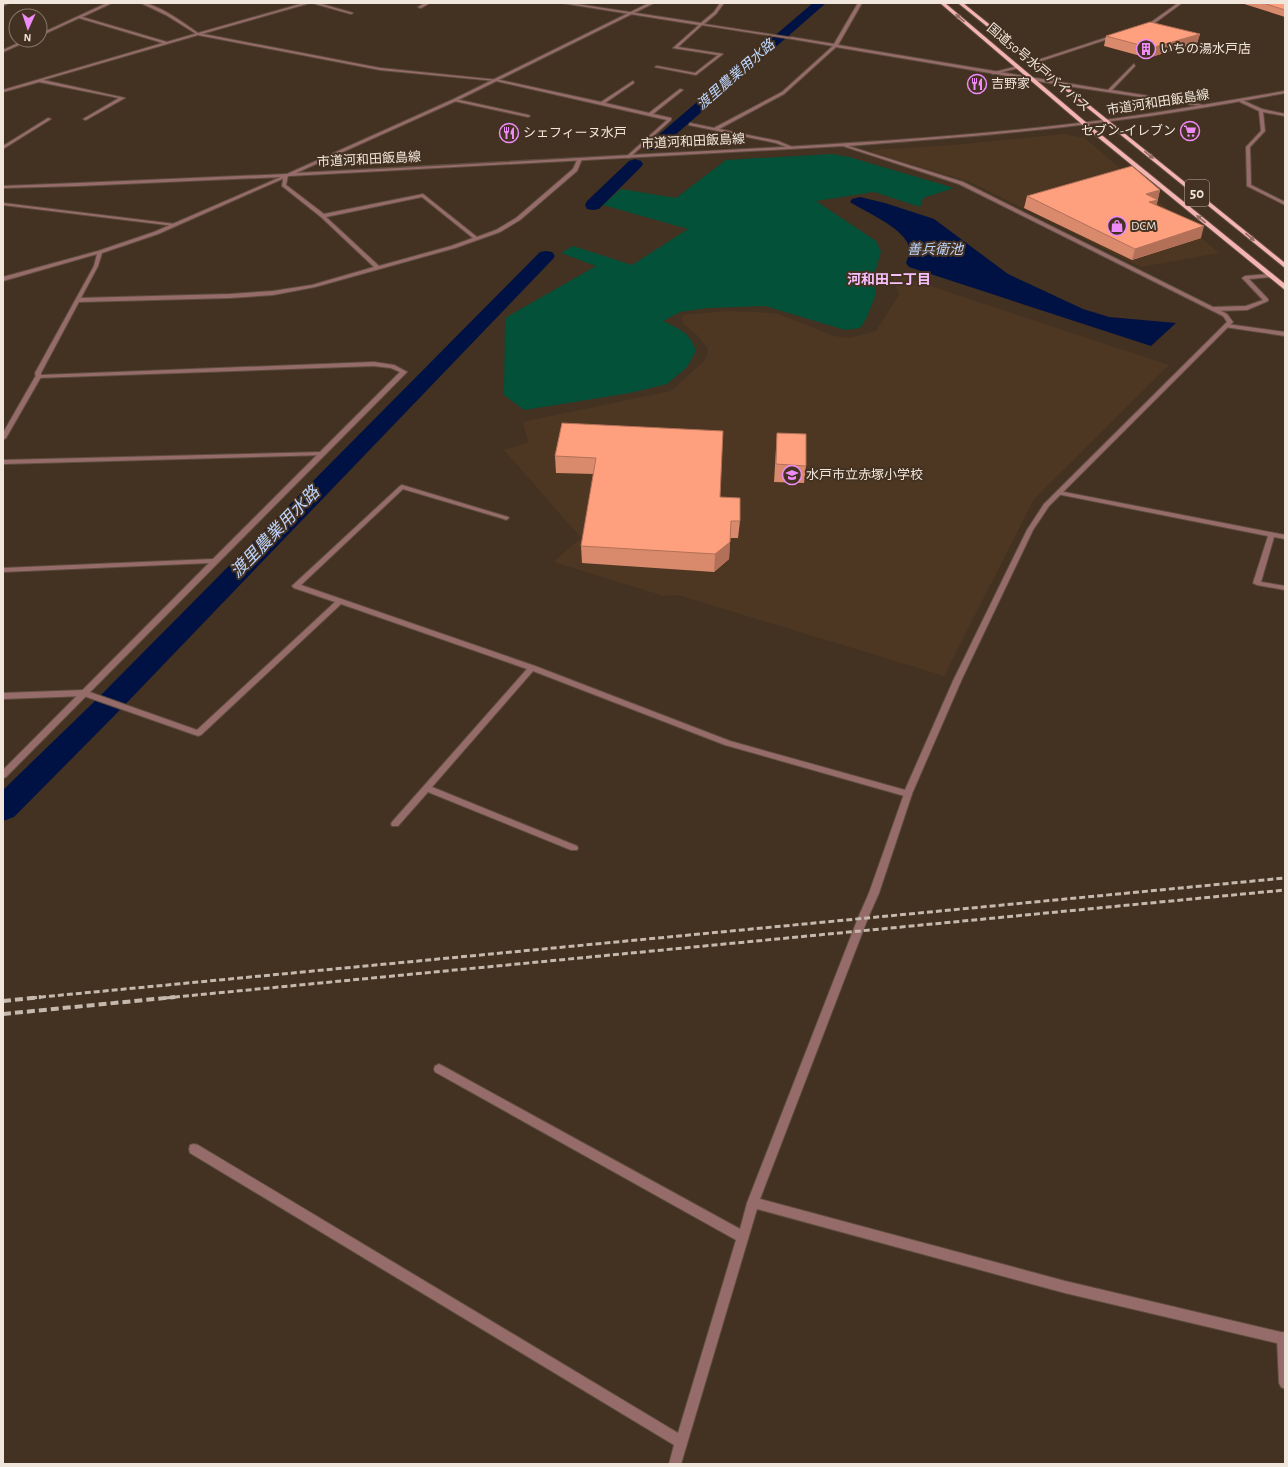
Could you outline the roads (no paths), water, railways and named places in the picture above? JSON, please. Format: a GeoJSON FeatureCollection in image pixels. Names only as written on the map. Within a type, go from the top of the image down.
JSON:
{"type":"FeatureCollection","features":[{"type":"Feature","properties":{"kind":"highway","name":"国道50号水戸バイパス"},"geometry":{"type":"LineString","coordinates":[[942,3],[1086,125],[1285,288]]}},
{"type":"Feature","properties":{"kind":"highway","name":"国道50号水戸バイパス"},"geometry":{"type":"LineString","coordinates":[[960,3],[1285,266]]}},
{"type":"Feature","properties":{"kind":"street"},"geometry":{"type":"LineString","coordinates":[[3,5],[7,3]]}},
{"type":"Feature","properties":{"kind":"street"},"geometry":{"type":"LineString","coordinates":[[48,31],[110,3]]}},
{"type":"Feature","properties":{"kind":"street"},"geometry":{"type":"LineString","coordinates":[[143,3],[166,14],[198,34],[380,69],[496,80],[670,119],[629,157]]}},
{"type":"Feature","properties":{"kind":"street"},"geometry":{"type":"LineString","coordinates":[[3,90],[308,3]]}},
{"type":"Feature","properties":{"kind":"street"},"geometry":{"type":"LineString","coordinates":[[314,3],[351,13]]}},
{"type":"Feature","properties":{"kind":"street"},"geometry":{"type":"LineString","coordinates":[[420,7],[428,3]]}},
{"type":"Feature","properties":{"kind":"street"},"geometry":{"type":"LineString","coordinates":[[564,3],[778,35],[993,73],[1207,106]]}},
{"type":"Feature","properties":{"kind":"street"},"geometry":{"type":"LineString","coordinates":[[3,280],[100,252],[175,225],[455,100],[652,3]]}},
{"type":"Feature","properties":{"kind":"street"},"geometry":{"type":"LineString","coordinates":[[657,68],[696,74],[721,54],[674,48],[715,13],[722,3]]}},
{"type":"Feature","properties":{"kind":"street"},"geometry":{"type":"LineString","coordinates":[[715,129],[783,92],[835,46],[860,3]]}},
{"type":"Feature","properties":{"kind":"street"},"geometry":{"type":"LineString","coordinates":[[1137,29],[1151,24],[1180,3]]}},
{"type":"Feature","properties":{"kind":"street"},"geometry":{"type":"LineString","coordinates":[[78,18],[168,43]]}},
{"type":"Feature","properties":{"kind":"street"},"geometry":{"type":"LineString","coordinates":[[1034,62],[1123,33]]}},
{"type":"Feature","properties":{"kind":"street"},"geometry":{"type":"LineString","coordinates":[[1110,91],[1134,65]]}},
{"type":"Feature","properties":{"kind":"street"},"geometry":{"type":"LineString","coordinates":[[993,73],[1018,67]]}},
{"type":"Feature","properties":{"kind":"street"},"geometry":{"type":"LineString","coordinates":[[37,81],[123,98],[85,119]]}},
{"type":"Feature","properties":{"kind":"street"},"geometry":{"type":"LineString","coordinates":[[603,103],[633,82]]}},
{"type":"Feature","properties":{"kind":"street"},"geometry":{"type":"LineString","coordinates":[[650,114],[681,90]]}},
{"type":"Feature","properties":{"kind":"street","name":"市道河和田飯島線"},"geometry":{"type":"LineString","coordinates":[[3,187],[111,184],[842,146],[985,135],[1086,125],[1241,101],[1285,92]]}},
{"type":"Feature","properties":{"kind":"street"},"geometry":{"type":"LineString","coordinates":[[455,100],[528,116]]}},
{"type":"Feature","properties":{"kind":"street"},"geometry":{"type":"LineString","coordinates":[[1241,101],[1261,110],[1285,115]]}},
{"type":"Feature","properties":{"kind":"street"},"geometry":{"type":"LineString","coordinates":[[1261,110],[1263,131],[1248,147],[1249,186],[1285,204]]}},
{"type":"Feature","properties":{"kind":"street"},"geometry":{"type":"LineString","coordinates":[[3,148],[49,119]]}},
{"type":"Feature","properties":{"kind":"street"},"geometry":{"type":"LineString","coordinates":[[690,124],[776,142],[791,148]]}},
{"type":"Feature","properties":{"kind":"street"},"geometry":{"type":"LineString","coordinates":[[675,1464],[753,1203],[862,918],[874,893],[908,794],[957,681],[1030,530],[1046,505],[1230,322],[1224,315],[1213,309],[961,183],[842,146]]}},
{"type":"Feature","properties":{"kind":"street"},"geometry":{"type":"LineString","coordinates":[[79,300],[273,294],[313,286],[378,268],[478,239],[498,231],[518,219],[576,170],[580,159]]}},
{"type":"Feature","properties":{"kind":"street"},"geometry":{"type":"LineString","coordinates":[[286,175],[284,185],[323,216],[378,268]]}},
{"type":"Feature","properties":{"kind":"street"},"geometry":{"type":"LineString","coordinates":[[323,216],[423,195],[478,239]]}},
{"type":"Feature","properties":{"kind":"street"},"geometry":{"type":"LineString","coordinates":[[3,204],[175,225]]}},
{"type":"Feature","properties":{"kind":"street"},"geometry":{"type":"LineString","coordinates":[[3,438],[38,377],[38,373],[79,300],[96,266],[100,252]]}},
{"type":"Feature","properties":{"kind":"street"},"geometry":{"type":"LineString","coordinates":[[1213,309],[1247,308],[1266,300],[1244,278],[1270,276]]}},
{"type":"Feature","properties":{"kind":"street"},"geometry":{"type":"LineString","coordinates":[[1227,326],[1285,334]]}},
{"type":"Feature","properties":{"kind":"street"},"geometry":{"type":"LineString","coordinates":[[3,775],[214,561],[404,372],[392,366],[374,364],[38,377]]}},
{"type":"Feature","properties":{"kind":"street"},"geometry":{"type":"LineString","coordinates":[[3,462],[322,454]]}},
{"type":"Feature","properties":{"kind":"street"},"geometry":{"type":"LineString","coordinates":[[506,518],[402,487],[296,586],[532,668],[728,743],[908,794]]}},
{"type":"Feature","properties":{"kind":"street"},"geometry":{"type":"LineString","coordinates":[[1059,493],[1285,537]]}},
{"type":"Feature","properties":{"kind":"street"},"geometry":{"type":"LineString","coordinates":[[1272,534],[1257,583],[1285,588]]}},
{"type":"Feature","properties":{"kind":"street"},"geometry":{"type":"LineString","coordinates":[[3,570],[214,561]]}},
{"type":"Feature","properties":{"kind":"street"},"geometry":{"type":"LineString","coordinates":[[3,696],[84,693],[198,733],[340,601]]}},
{"type":"Feature","properties":{"kind":"street"},"geometry":{"type":"LineString","coordinates":[[395,824],[532,668]]}},
{"type":"Feature","properties":{"kind":"street"},"geometry":{"type":"LineString","coordinates":[[426,788],[574,848]]}},
{"type":"Feature","properties":{"kind":"street"},"geometry":{"type":"LineString","coordinates":[[440,1069],[743,1237]]}},
{"type":"Feature","properties":{"kind":"street"},"geometry":{"type":"LineString","coordinates":[[194,1149],[681,1442]]}},
{"type":"Feature","properties":{"kind":"street"},"geometry":{"type":"LineString","coordinates":[[753,1203],[1065,1287],[1284,1339],[1285,1383]]}},
{"type":"Feature","properties":{"kind":"water","name":"善兵衛池"},"geometry":{"type":"Polygon","coordinates":[[[860,197],[885,203],[934,219],[1008,274],[1083,309],[1109,317],[1176,323],[1151,346],[909,267],[906,263],[909,254],[909,247],[904,238],[891,226],[850,202],[852,199],[860,197]]]}},
{"type":"Feature","properties":{"kind":"waterway","name":"渡里農業用水路"},"geometry":{"type":"LineString","coordinates":[[653,147],[820,3]]}},
{"type":"Feature","properties":{"kind":"waterway","name":"渡里農業用水路"},"geometry":{"type":"LineString","coordinates":[[593,205],[635,164]]}},
{"type":"Feature","properties":{"kind":"waterway","name":"渡里農業用水路"},"geometry":{"type":"LineString","coordinates":[[3,809],[106,707],[546,256]]}},
{"type":"Feature","properties":{"kind":"railway"},"geometry":{"type":"LineString","coordinates":[[36,997],[1285,878]]}},
{"type":"Feature","properties":{"kind":"railway"},"geometry":{"type":"LineString","coordinates":[[165,998],[1285,890]]}},
{"type":"Feature","properties":{"kind":"railway"},"geometry":{"type":"LineString","coordinates":[[3,1001],[36,997]]}},
{"type":"Feature","properties":{"kind":"railway"},"geometry":{"type":"LineString","coordinates":[[31,998],[36,997]]}},
{"type":"Feature","properties":{"kind":"railway"},"geometry":{"type":"LineString","coordinates":[[36,997],[41,997]]}},
{"type":"Feature","properties":{"kind":"railway"},"geometry":{"type":"LineString","coordinates":[[3,1014],[175,997]]}},
{"type":"Feature","properties":{"kind":"place","name":"いちの湯水戸店"},"geometry":{"type":"Point","coordinates":[1146,49]}},
{"type":"Feature","properties":{"kind":"place","name":"吉野家"},"geometry":{"type":"Point","coordinates":[977,84]}},
{"type":"Feature","properties":{"kind":"place","name":"セブン-イレブン"},"geometry":{"type":"Point","coordinates":[1190,131]}},
{"type":"Feature","properties":{"kind":"place","name":"シェフィーヌ水戸"},"geometry":{"type":"Point","coordinates":[509,133]}},
{"type":"Feature","properties":{"kind":"place","name":"DCM"},"geometry":{"type":"Point","coordinates":[1117,226]}},
{"type":"Feature","properties":{"kind":"place","name":"水戸市立赤塚小学校"},"geometry":{"type":"Point","coordinates":[792,475]}},
{"type":"Feature","properties":{"kind":"district","name":"河和田二丁目"},"geometry":{"type":"Point","coordinates":[889,280]}}]}
